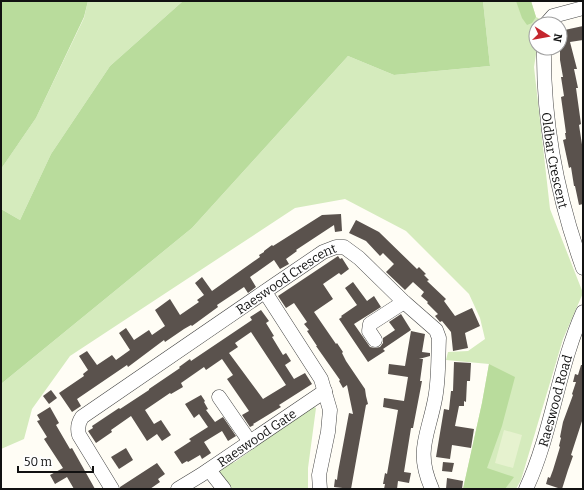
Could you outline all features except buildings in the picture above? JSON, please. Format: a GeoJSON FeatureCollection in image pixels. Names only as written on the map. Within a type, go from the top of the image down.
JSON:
{"type":"FeatureCollection","features":[{"type":"Feature","properties":{"kind":"street"},"geometry":{"type":"LineString","coordinates":[[553,16],[583,8]]}},
{"type":"Feature","properties":{"kind":"street","name":"Oldbar Crescent"},"geometry":{"type":"LineString","coordinates":[[544,56],[545,95],[551,150],[563,207],[583,268]]}},
{"type":"Feature","properties":{"kind":"street","name":"Raeswood Crescent"},"geometry":{"type":"LineString","coordinates":[[112,489],[79,435],[78,423],[82,417],[323,252],[336,246],[344,247],[359,258],[404,302],[436,330],[439,338],[436,398],[424,440],[424,461],[427,477],[432,489]]}},
{"type":"Feature","properties":{"kind":"street"},"geometry":{"type":"LineString","coordinates":[[265,292],[321,379],[325,391],[330,410],[328,432],[319,475],[320,489]]}},
{"type":"Feature","properties":{"kind":"street"},"geometry":{"type":"LineString","coordinates":[[375,340],[369,331],[370,324],[404,302]]}},
{"type":"Feature","properties":{"kind":"street","name":"Raeswood Road"},"geometry":{"type":"LineString","coordinates":[[529,488],[583,312]]}},
{"type":"Feature","properties":{"kind":"street","name":"Raeswood Gate"},"geometry":{"type":"LineString","coordinates":[[224,489],[209,470],[325,391]]}},
{"type":"Feature","properties":{"kind":"street"},"geometry":{"type":"LineString","coordinates":[[219,397],[250,442]]}},
{"type":"Feature","properties":{"kind":"street"},"geometry":{"type":"LineString","coordinates":[[178,489],[209,470]]}},
{"type":"Feature","properties":{"kind":"green space"},"geometry":{"type":"Polygon","coordinates":[[[1,1],[88,1],[84,17],[36,118],[1,169],[1,1]]]}},
{"type":"Feature","properties":{"kind":"green space"},"geometry":{"type":"Polygon","coordinates":[[[88,1],[183,1],[110,66],[51,154],[20,220],[1,209],[1,169],[36,118],[84,18],[88,1]]]}},
{"type":"Feature","properties":{"kind":"green space"},"geometry":{"type":"Polygon","coordinates":[[[183,1],[483,1],[490,66],[394,75],[348,56],[192,228],[1,384],[1,209],[20,220],[51,154],[110,66],[183,1]]]}},
{"type":"Feature","properties":{"kind":"green space"},"geometry":{"type":"Polygon","coordinates":[[[483,1],[531,1],[536,16],[528,16],[528,56],[536,56],[534,67],[550,209],[583,293],[563,339],[521,480],[516,489],[463,489],[489,364],[446,360],[448,352],[468,351],[485,339],[480,318],[469,294],[406,231],[345,199],[295,208],[70,356],[32,409],[24,439],[1,449],[1,384],[192,228],[348,56],[394,75],[490,66],[483,1]]]}},
{"type":"Feature","properties":{"kind":"green space"},"geometry":{"type":"Polygon","coordinates":[[[516,1],[531,1],[536,16],[528,16],[527,25],[522,18],[516,1]]]}},
{"type":"Feature","properties":{"kind":"green space"},"geometry":{"type":"Polygon","coordinates":[[[489,364],[515,377],[502,426],[487,468],[514,477],[505,489],[463,489],[482,403],[489,364]]]}},
{"type":"Feature","properties":{"kind":"green space"},"geometry":{"type":"Polygon","coordinates":[[[312,406],[316,408],[308,468],[308,489],[232,489],[219,476],[220,466],[235,462],[312,406]]]}},
{"type":"Feature","properties":{"kind":"green space"},"geometry":{"type":"Polygon","coordinates":[[[504,430],[522,435],[513,468],[495,463],[504,430]]]}}]}
